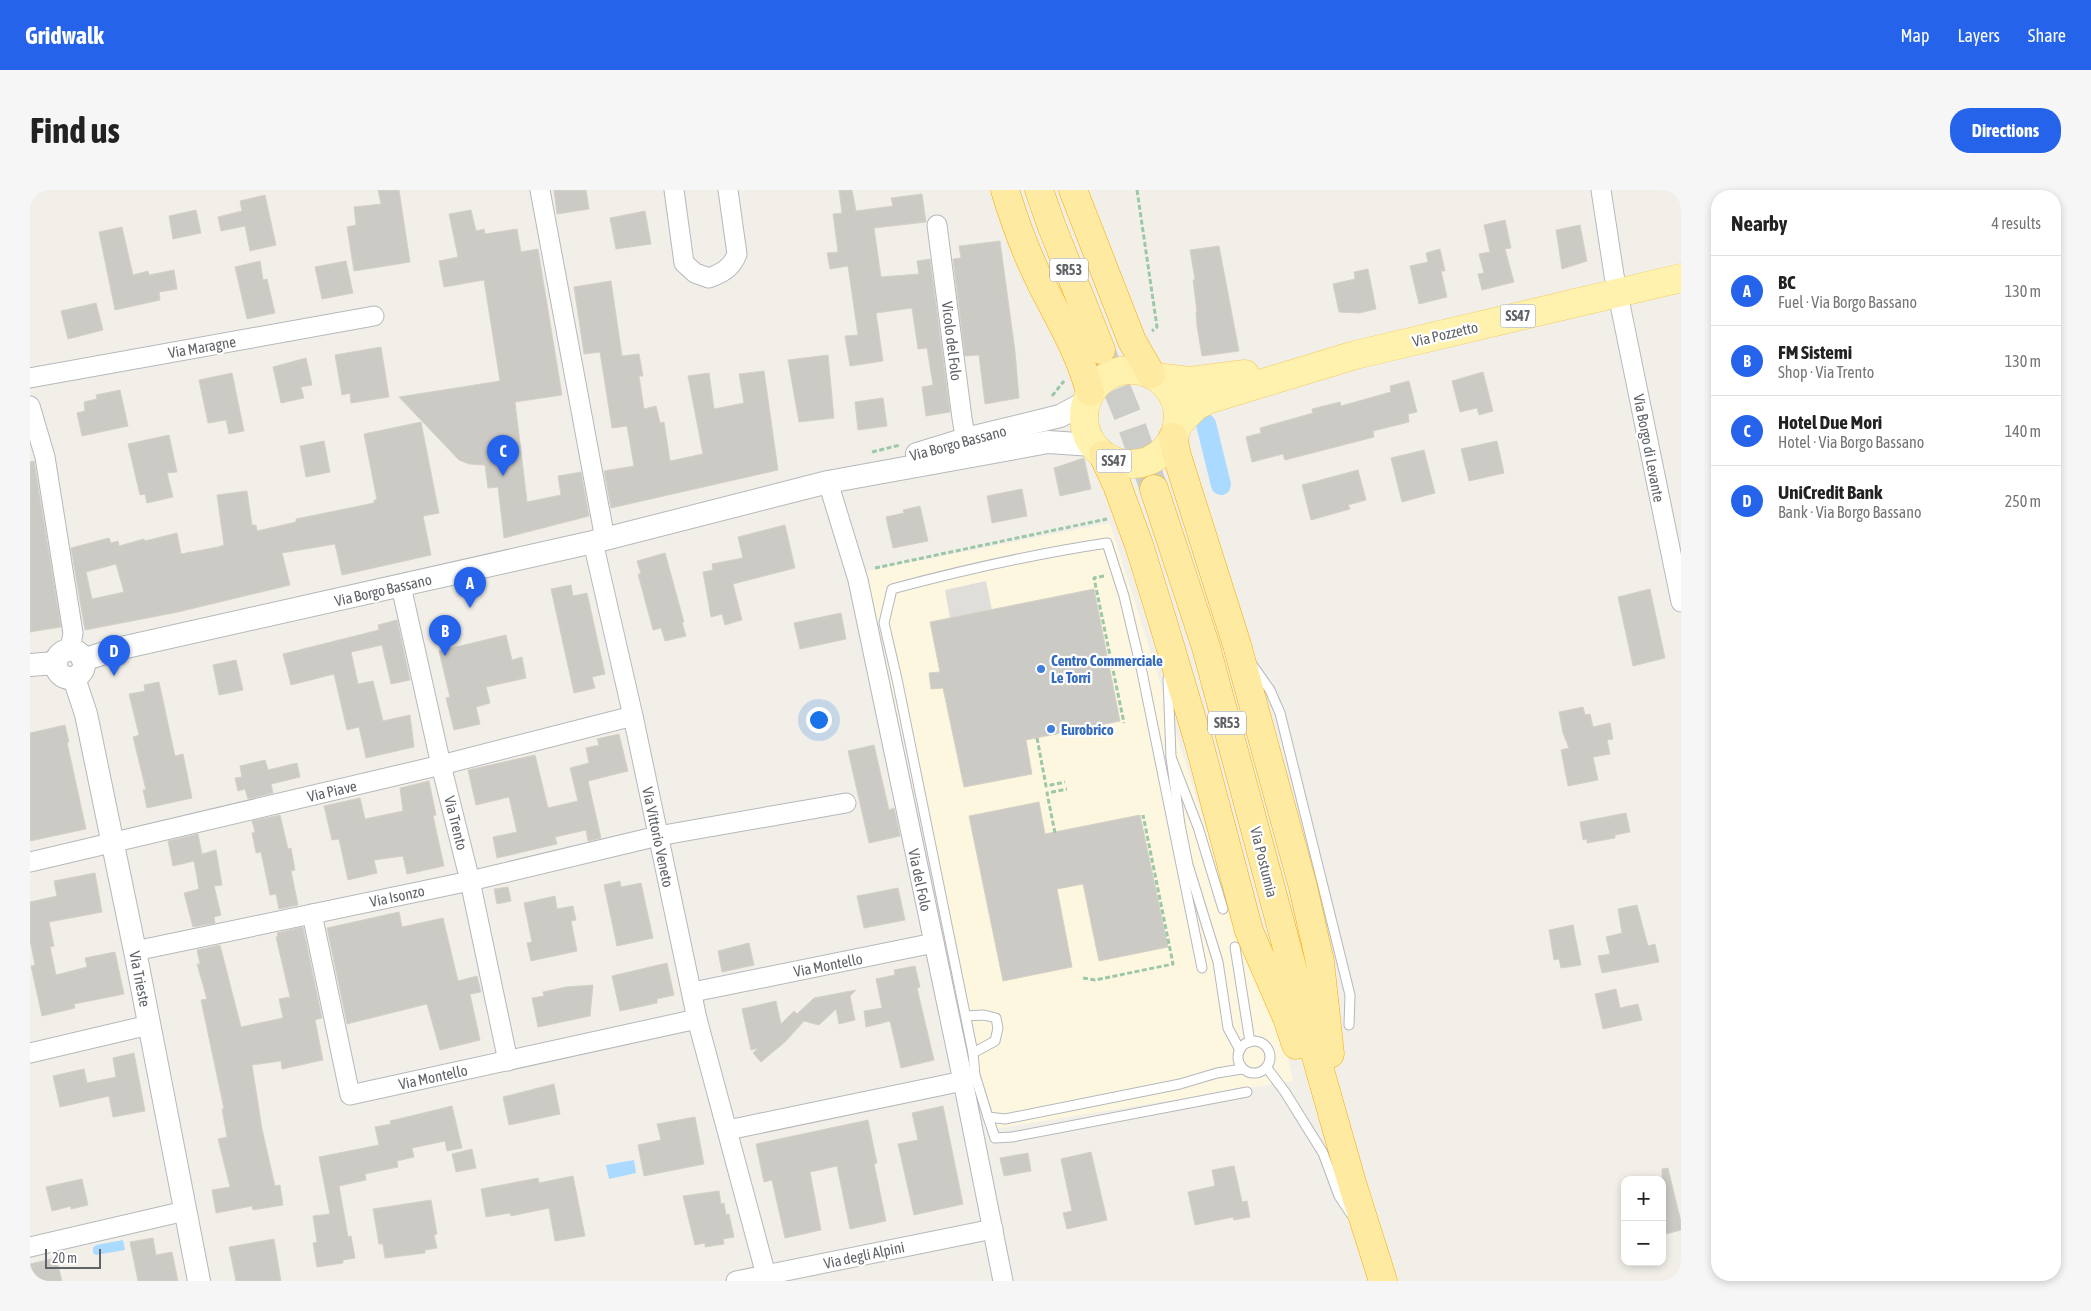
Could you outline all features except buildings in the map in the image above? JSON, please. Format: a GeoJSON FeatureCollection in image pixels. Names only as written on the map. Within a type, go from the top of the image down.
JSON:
{"type":"FeatureCollection","features":[{"type":"Feature","properties":{"kind":"highway"},"geometry":{"type":"LineString","coordinates":[[1004,190],[1015,223],[1042,285],[1082,363],[1088,397]]}},
{"type":"Feature","properties":{"kind":"highway","name":"SR53"},"geometry":{"type":"LineString","coordinates":[[1039,190],[1101,350]]}},
{"type":"Feature","properties":{"kind":"highway"},"geometry":{"type":"LineString","coordinates":[[1073,190],[1132,341],[1153,375]]}},
{"type":"Feature","properties":{"kind":"highway"},"geometry":{"type":"LineString","coordinates":[[1175,431],[1177,456],[1237,645],[1303,887],[1320,962],[1328,1044],[1337,1087],[1352,1183]]}},
{"type":"Feature","properties":{"kind":"highway"},"geometry":{"type":"LineString","coordinates":[[1098,450],[1117,485],[1162,619],[1199,743],[1249,931],[1287,1018],[1308,1084],[1352,1183]]}},
{"type":"Feature","properties":{"kind":"highway","name":"Via Postumia"},"geometry":{"type":"LineString","coordinates":[[1154,489],[1206,646],[1290,960],[1352,1183],[1369,1237]]}},
{"type":"Feature","properties":{"kind":"highway","name":"SR53"},"geometry":{"type":"LineString","coordinates":[[1369,1237],[1383,1279]]}},
{"type":"Feature","properties":{"kind":"main road","name":"Via Pozzetto"},"geometry":{"type":"LineString","coordinates":[[1175,431],[1196,406],[1210,399],[1355,355],[1681,278]]}},
{"type":"Feature","properties":{"kind":"main road","name":"Via Pozzetto"},"geometry":{"type":"LineString","coordinates":[[1153,375],[1177,380],[1205,380],[1355,355]]}},
{"type":"Feature","properties":{"kind":"main road","name":"Via Borgo Bassano"},"geometry":{"type":"LineString","coordinates":[[1088,397],[1099,382],[1111,374],[1124,370],[1138,370],[1153,375]]}},
{"type":"Feature","properties":{"kind":"main road"},"geometry":{"type":"LineString","coordinates":[[1153,375],[1172,393],[1177,408],[1175,431]]}},
{"type":"Feature","properties":{"kind":"main road","name":"SS47"},"geometry":{"type":"LineString","coordinates":[[1088,397],[1084,419],[1086,433],[1098,450]]}},
{"type":"Feature","properties":{"kind":"main road","name":"Via Borgo Bassano"},"geometry":{"type":"LineString","coordinates":[[1098,450],[1116,462],[1129,464],[1143,463],[1166,449],[1175,431]]}},
{"type":"Feature","properties":{"kind":"street","name":"Via Vittorio Veneto"},"geometry":{"type":"LineString","coordinates":[[540,190],[599,540],[633,716],[693,992],[697,1019],[766,1275]]}},
{"type":"Feature","properties":{"kind":"street"},"geometry":{"type":"LineString","coordinates":[[674,190],[684,263],[695,273],[708,278],[724,272],[734,264],[737,254],[728,190]]}},
{"type":"Feature","properties":{"kind":"street","name":"Via Borgo di Levante"},"geometry":{"type":"LineString","coordinates":[[1601,190],[1640,404],[1681,602]]}},
{"type":"Feature","properties":{"kind":"street","name":"Vicolo del Folo"},"geometry":{"type":"LineString","coordinates":[[937,225],[967,448]]}},
{"type":"Feature","properties":{"kind":"street","name":"Via Maragne"},"geometry":{"type":"LineString","coordinates":[[30,378],[374,316]]}},
{"type":"Feature","properties":{"kind":"street","name":"Via Borgo Bassano"},"geometry":{"type":"LineString","coordinates":[[30,665],[71,663],[117,649],[599,540],[967,448],[1060,416],[1088,397]]}},
{"type":"Feature","properties":{"kind":"street"},"geometry":{"type":"LineString","coordinates":[[30,406],[45,457],[73,633],[71,663]]}},
{"type":"Feature","properties":{"kind":"street","name":"Via Borgo Bassano"},"geometry":{"type":"LineString","coordinates":[[967,448],[1048,442],[1098,450]]}},
{"type":"Feature","properties":{"kind":"street","name":"Via del Folo"},"geometry":{"type":"LineString","coordinates":[[828,482],[858,582],[1003,1281]]}},
{"type":"Feature","properties":{"kind":"street","name":"Via Trento"},"geometry":{"type":"LineString","coordinates":[[401,586],[441,765],[470,881],[508,1061]]}},
{"type":"Feature","properties":{"kind":"street","name":"Via Trieste"},"geometry":{"type":"LineString","coordinates":[[71,663],[86,714],[136,951],[199,1281]]}},
{"type":"Feature","properties":{"kind":"street","name":"Via Piave"},"geometry":{"type":"LineString","coordinates":[[30,862],[441,765],[633,716]]}},
{"type":"Feature","properties":{"kind":"street","name":"Via Isonzo"},"geometry":{"type":"LineString","coordinates":[[136,951],[470,881],[658,836],[846,803]]}},
{"type":"Feature","properties":{"kind":"street","name":"Via Montello"},"geometry":{"type":"LineString","coordinates":[[312,914],[350,1095],[697,1019]]}},
{"type":"Feature","properties":{"kind":"street","name":"Via Montello"},"geometry":{"type":"LineString","coordinates":[[693,992],[934,944]]}},
{"type":"Feature","properties":{"kind":"street"},"geometry":{"type":"LineString","coordinates":[[30,1053],[149,1025]]}},
{"type":"Feature","properties":{"kind":"street"},"geometry":{"type":"LineString","coordinates":[[728,1130],[963,1081]]}},
{"type":"Feature","properties":{"kind":"street"},"geometry":{"type":"LineString","coordinates":[[30,1247],[185,1210]]}},
{"type":"Feature","properties":{"kind":"street","name":"Via degli Alpini"},"geometry":{"type":"LineString","coordinates":[[736,1281],[992,1228]]}},
{"type":"Feature","properties":{"kind":"lane"},"geometry":{"type":"LineString","coordinates":[[1202,968],[1142,672],[1124,596],[1107,543],[1047,552],[971,568],[892,589],[884,623],[966,1016],[976,1074],[995,1138],[1012,1138],[1247,1092]]}},
{"type":"Feature","properties":{"kind":"lane"},"geometry":{"type":"LineString","coordinates":[[1162,619],[1168,681],[1171,757],[1180,825],[1188,865],[1218,962],[1228,1028],[1240,1050],[1238,1060],[1242,1069]]}},
{"type":"Feature","properties":{"kind":"lane"},"geometry":{"type":"LineString","coordinates":[[1237,645],[1270,690],[1280,713],[1350,995],[1349,1025]]}},
{"type":"Feature","properties":{"kind":"lane"},"geometry":{"type":"LineString","coordinates":[[1171,757],[1198,827],[1223,909]]}},
{"type":"Feature","properties":{"kind":"lane"},"geometry":{"type":"LineString","coordinates":[[1235,947],[1250,1042]]}},
{"type":"Feature","properties":{"kind":"lane"},"geometry":{"type":"LineString","coordinates":[[966,1016],[984,1015],[996,1018],[998,1028],[994,1040],[973,1054]]}},
{"type":"Feature","properties":{"kind":"lane"},"geometry":{"type":"LineString","coordinates":[[988,1117],[1005,1119],[1180,1084],[1217,1073],[1242,1069],[1252,1074],[1267,1068],[1270,1058],[1268,1048],[1260,1042],[1250,1042],[1240,1050]]}},
{"type":"Feature","properties":{"kind":"lane"},"geometry":{"type":"LineString","coordinates":[[1267,1068],[1307,1124],[1323,1153],[1339,1196],[1353,1218],[1369,1237]]}},
{"type":"Feature","properties":{"kind":"path"},"geometry":{"type":"LineString","coordinates":[[1137,190],[1157,326],[1150,333]]}},
{"type":"Feature","properties":{"kind":"path"},"geometry":{"type":"LineString","coordinates":[[858,582],[877,579],[874,567],[1109,518],[1112,527]]}},
{"type":"Feature","properties":{"kind":"path"},"geometry":{"type":"LineString","coordinates":[[1110,575],[1094,578],[1124,723]]}},
{"type":"Feature","properties":{"kind":"path"},"geometry":{"type":"LineString","coordinates":[[1037,738],[1055,833]]}},
{"type":"Feature","properties":{"kind":"path"},"geometry":{"type":"LineString","coordinates":[[1046,786],[1065,782]]}},
{"type":"Feature","properties":{"kind":"path"},"geometry":{"type":"LineString","coordinates":[[1047,792],[1067,789]]}},
{"type":"Feature","properties":{"kind":"path"},"geometry":{"type":"LineString","coordinates":[[1082,978],[1095,980],[1173,964],[1143,814]]}},
{"type":"Feature","properties":{"kind":"shaded area"},"geometry":{"type":"Polygon","coordinates":[[[1110,523],[1242,943],[1283,1034],[1293,1081],[986,1130],[867,571],[1110,523]]]}},
{"type":"Feature","properties":{"kind":"shaded area"},"geometry":{"type":"Polygon","coordinates":[[[986,581],[992,610],[950,618],[945,590],[986,581]]]}},
{"type":"Feature","properties":{"kind":"water"},"geometry":{"type":"Polygon","coordinates":[[[634,1160],[636,1173],[609,1179],[606,1165],[634,1160]]]}},
{"type":"Feature","properties":{"kind":"water"},"geometry":{"type":"Polygon","coordinates":[[[123,1240],[125,1250],[96,1255],[93,1253],[93,1248],[96,1245],[123,1240]]]}},
{"type":"Feature","properties":{"kind":"waterway"},"geometry":{"type":"LineString","coordinates":[[1206,424],[1221,485]]}},
{"type":"Feature","properties":{"kind":"tunnel"},"geometry":{"type":"LineString","coordinates":[[1101,350],[1130,421],[1154,489]]}},
{"type":"Feature","properties":{"kind":"place","name":"Hotel Due Mori"},"geometry":{"type":"Point","coordinates":[503,476]}},
{"type":"Feature","properties":{"kind":"place","name":"BC"},"geometry":{"type":"Point","coordinates":[470,608]}},
{"type":"Feature","properties":{"kind":"place","name":"FM Sistemi"},"geometry":{"type":"Point","coordinates":[445,656]}},
{"type":"Feature","properties":{"kind":"place","name":"Centro Commerciale Le Torri"},"geometry":{"type":"Point","coordinates":[1041,669]}},
{"type":"Feature","properties":{"kind":"place","name":"UniCredit Bank"},"geometry":{"type":"Point","coordinates":[114,676]}},
{"type":"Feature","properties":{"kind":"place","name":"Eurobrico"},"geometry":{"type":"Point","coordinates":[1051,729]}}]}
